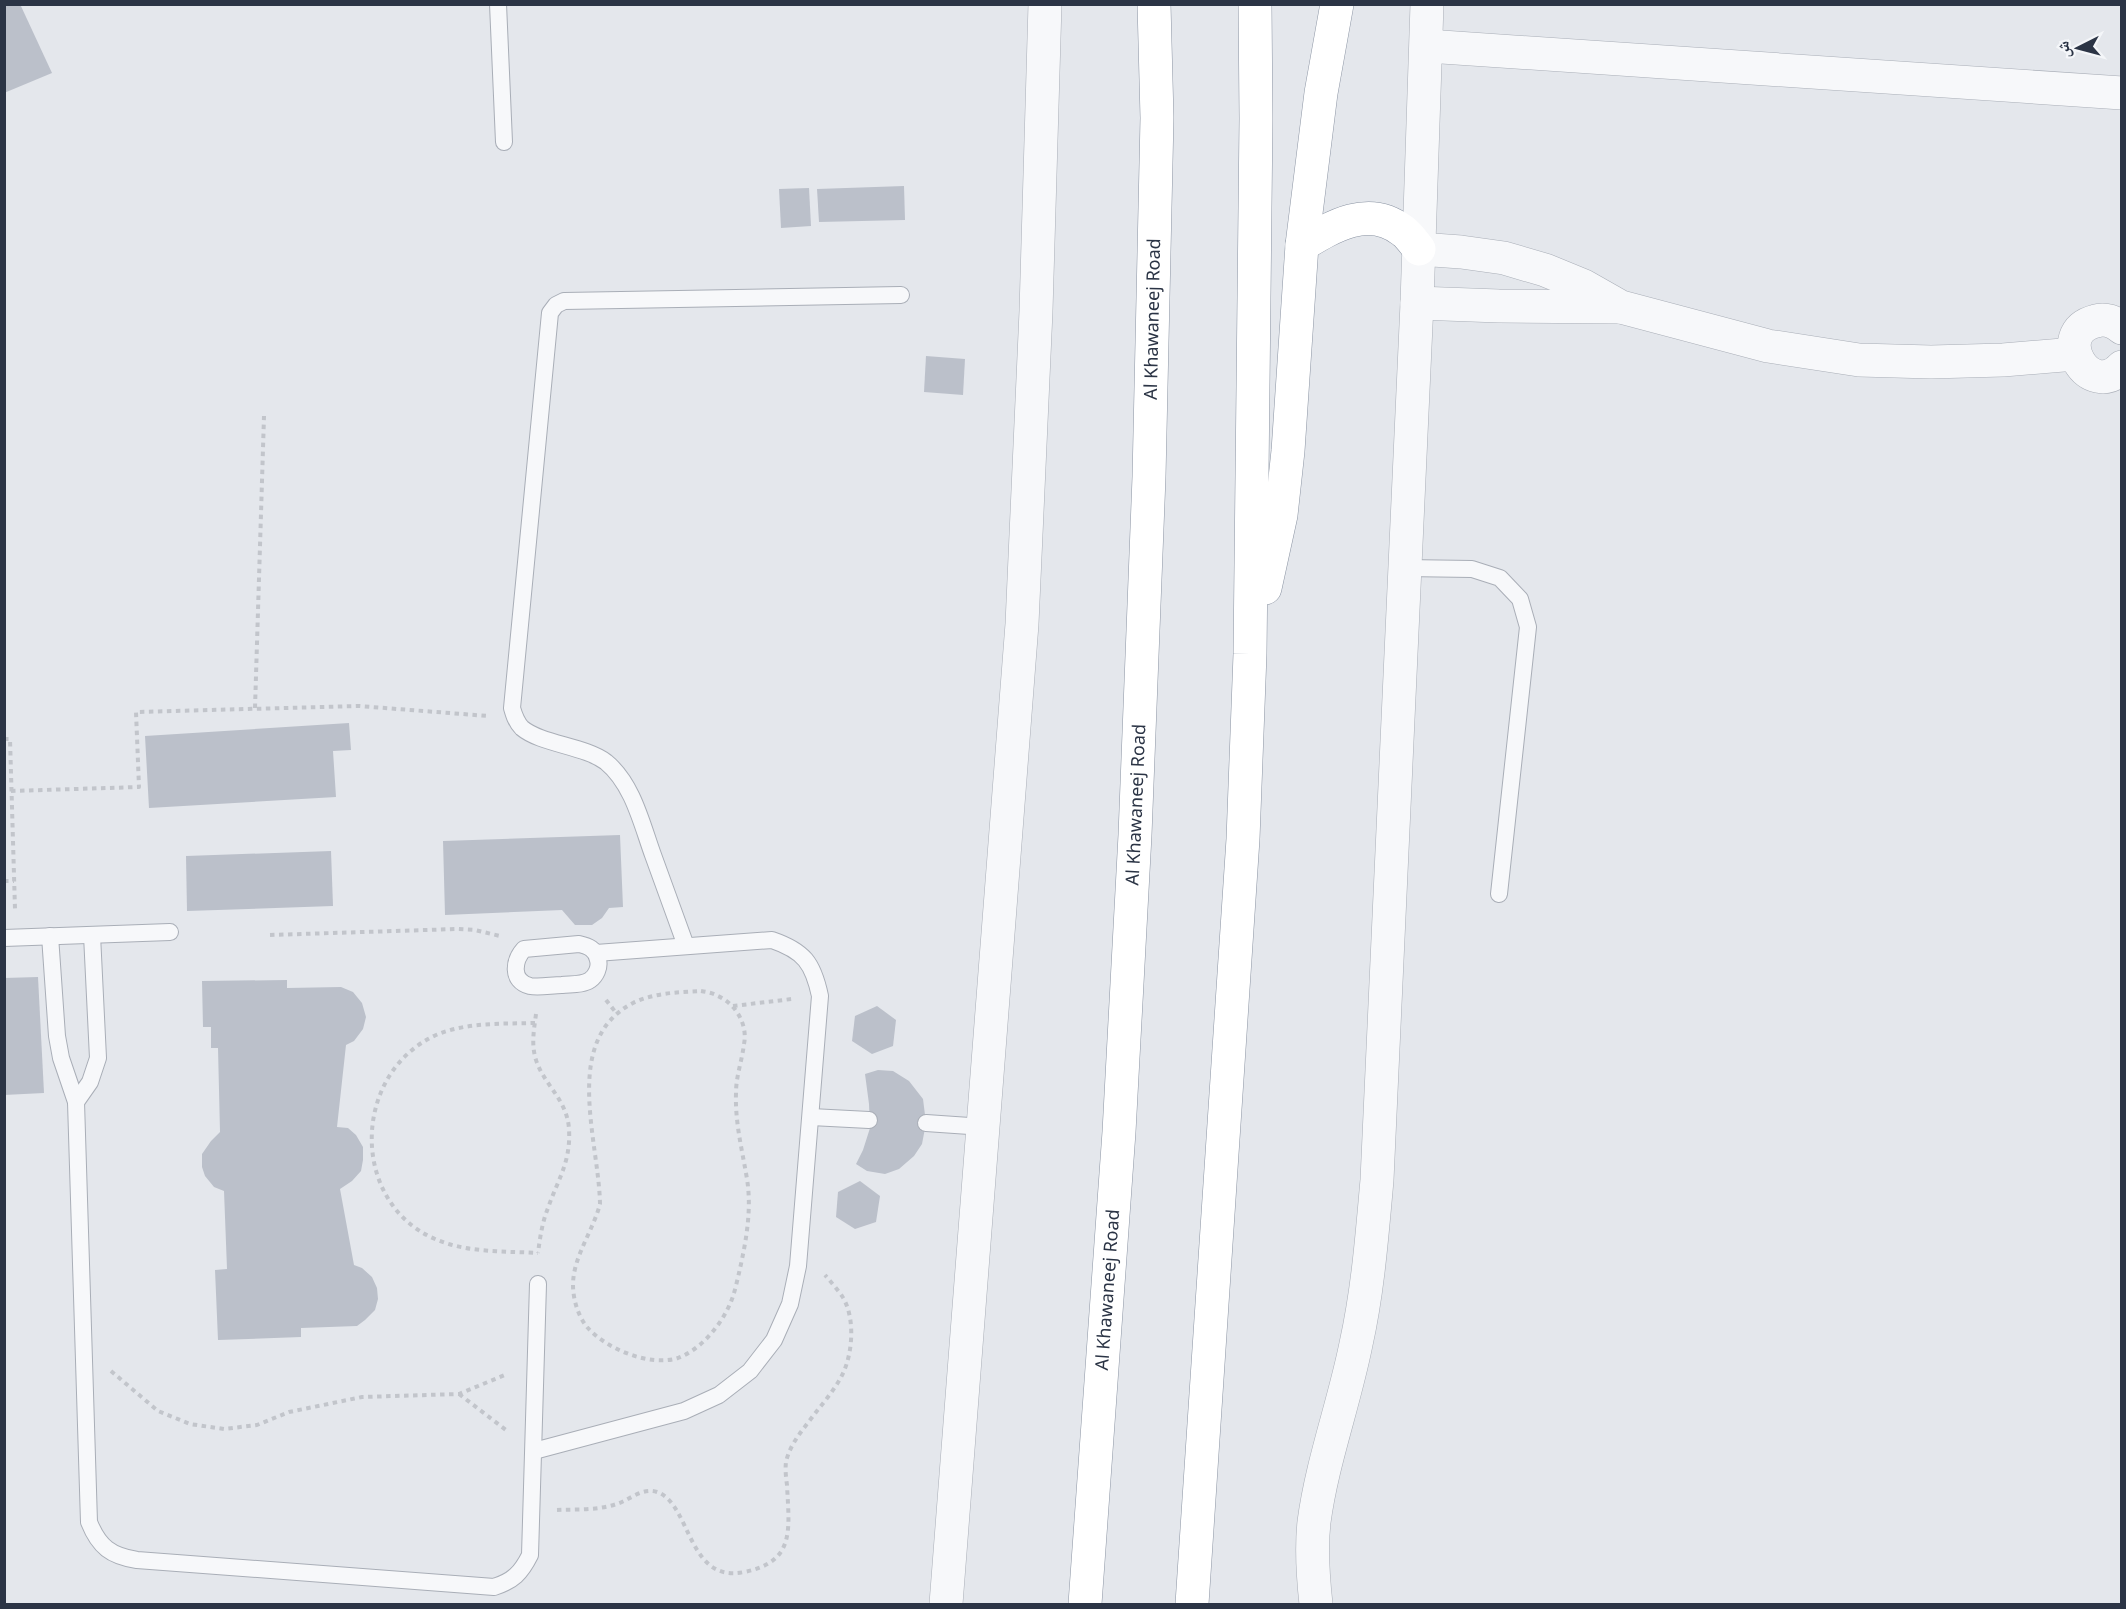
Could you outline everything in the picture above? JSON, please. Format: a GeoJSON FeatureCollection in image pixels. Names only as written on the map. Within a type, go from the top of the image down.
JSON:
{"type":"FeatureCollection","features":[{"type":"Feature","properties":{"kind":"highway","name":"Al Khawaneej Road"},"geometry":{"type":"LineString","coordinates":[[1085,1605],[1119,1132],[1135,835],[1150,441],[1157,118],[1154,4]]}},
{"type":"Feature","properties":{"kind":"highway"},"geometry":{"type":"LineString","coordinates":[[1192,1605],[1240,874],[1250,654],[1256,131],[1255,4]]}},
{"type":"Feature","properties":{"kind":"highway"},"geometry":{"type":"LineString","coordinates":[[1250,654],[1281,515],[1288,451],[1302,244],[1321,93],[1337,4]]}},
{"type":"Feature","properties":{"kind":"highway"},"geometry":{"type":"LineString","coordinates":[[1302,244],[1330,228],[1354,219],[1380,219],[1403,231],[1419,249]]}},
{"type":"Feature","properties":{"kind":"street"},"geometry":{"type":"LineString","coordinates":[[946,1605],[1022,624],[1036,299],[1045,4]]}},
{"type":"Feature","properties":{"kind":"street"},"geometry":{"type":"LineString","coordinates":[[1316,1605],[1312,1574],[1314,1523],[1323,1473],[1357,1344],[1370,1262],[1377,1180],[1417,303],[1427,4]]}},
{"type":"Feature","properties":{"kind":"street"},"geometry":{"type":"LineString","coordinates":[[1427,46],[2121,93]]}},
{"type":"Feature","properties":{"kind":"street"},"geometry":{"type":"LineString","coordinates":[[1419,249],[1493,257],[1545,270],[1584,286],[1621,307]]}},
{"type":"Feature","properties":{"kind":"street"},"geometry":{"type":"LineString","coordinates":[[1417,303],[1621,307],[1768,346],[1859,360],[1943,362],[2075,354]]}},
{"type":"Feature","properties":{"kind":"street"},"geometry":{"type":"LineString","coordinates":[[2121,328],[2107,320],[2096,320],[2086,325],[2078,333],[2074,343],[2079,364],[2087,372],[2097,376],[2108,375],[2118,371],[2121,367]]}},
{"type":"Feature","properties":{"kind":"lane"},"geometry":{"type":"LineString","coordinates":[[498,4],[504,142]]}},
{"type":"Feature","properties":{"kind":"lane"},"geometry":{"type":"LineString","coordinates":[[686,946],[635,805],[618,774],[606,762],[590,754],[532,733],[522,727],[515,718],[512,708],[550,313],[556,305],[573,300],[901,295]]}},
{"type":"Feature","properties":{"kind":"lane"},"geometry":{"type":"LineString","coordinates":[[1405,568],[1472,569],[1500,578],[1520,599],[1528,627],[1500,894]]}},
{"type":"Feature","properties":{"kind":"lane"},"geometry":{"type":"LineString","coordinates":[[10,937],[170,932]]}},
{"type":"Feature","properties":{"kind":"lane"},"geometry":{"type":"LineString","coordinates":[[76,1102],[90,1082],[98,1058],[92,935]]}},
{"type":"Feature","properties":{"kind":"lane"},"geometry":{"type":"LineString","coordinates":[[50,936],[59,1047],[76,1102],[89,1522],[95,1538],[106,1550],[120,1558],[494,1587],[510,1582],[523,1570],[530,1555],[538,1284]]}},
{"type":"Feature","properties":{"kind":"lane"},"geometry":{"type":"LineString","coordinates":[[534,1451],[675,1414],[719,1395],[750,1371],[774,1340],[790,1304],[798,1266],[820,996],[816,976],[806,959],[791,947],[772,940],[596,953]]}},
{"type":"Feature","properties":{"kind":"lane"},"geometry":{"type":"LineString","coordinates":[[579,944],[589,946],[596,953],[599,963],[597,973],[589,981],[580,984],[528,986],[519,979],[515,968],[517,957],[524,949],[579,944]]}},
{"type":"Feature","properties":{"kind":"lane"},"geometry":{"type":"LineString","coordinates":[[811,1117],[869,1120]]}},
{"type":"Feature","properties":{"kind":"lane"},"geometry":{"type":"LineString","coordinates":[[926,1122],[984,1127]]}},
{"type":"Feature","properties":{"kind":"path"},"geometry":{"type":"LineString","coordinates":[[255,708],[264,416]]}},
{"type":"Feature","properties":{"kind":"path"},"geometry":{"type":"LineString","coordinates":[[11,791],[139,787],[136,712],[359,706],[515,718]]}},
{"type":"Feature","properties":{"kind":"path"},"geometry":{"type":"LineString","coordinates":[[4,739],[9,739],[15,881],[10,937]]}},
{"type":"Feature","properties":{"kind":"path"},"geometry":{"type":"LineString","coordinates":[[4,881],[15,881]]}},
{"type":"Feature","properties":{"kind":"path"},"geometry":{"type":"LineString","coordinates":[[270,935],[475,930],[492,933],[524,949]]}},
{"type":"Feature","properties":{"kind":"path"},"geometry":{"type":"LineString","coordinates":[[538,1284],[538,1252],[546,1215],[564,1172],[570,1150],[569,1126],[562,1104],[542,1073],[533,1048],[540,986]]}},
{"type":"Feature","properties":{"kind":"path"},"geometry":{"type":"LineString","coordinates":[[733,1006],[743,1023],[745,1042],[736,1091],[736,1120],[747,1179],[749,1210],[746,1240],[732,1299],[718,1324],[699,1346],[677,1358],[653,1361],[629,1354],[605,1341],[587,1327],[576,1307],[573,1284],[577,1262],[600,1204],[589,1108],[590,1067],[594,1048],[604,1029],[617,1014],[634,1002],[654,996],[701,991],[718,996],[733,1006],[820,996]]}},
{"type":"Feature","properties":{"kind":"path"},"geometry":{"type":"LineString","coordinates":[[535,1023],[459,1027],[435,1036],[414,1048],[396,1066],[382,1088],[374,1112],[371,1136],[374,1162],[381,1185],[395,1207],[412,1225],[434,1239],[458,1247],[538,1252]]}},
{"type":"Feature","properties":{"kind":"path"},"geometry":{"type":"LineString","coordinates":[[532,1511],[606,1507],[646,1491],[656,1492],[666,1496],[698,1551],[706,1562],[716,1569],[729,1574],[742,1573],[771,1563],[781,1554],[787,1542],[789,1529],[786,1463],[795,1439],[831,1393],[844,1371],[850,1347],[850,1322],[843,1298],[800,1244]]}},
{"type":"Feature","properties":{"kind":"path"},"geometry":{"type":"LineString","coordinates":[[85,1349],[158,1411],[190,1424],[224,1429],[258,1425],[289,1412],[362,1397],[399,1394],[459,1394],[536,1362]]}},
{"type":"Feature","properties":{"kind":"path"},"geometry":{"type":"LineString","coordinates":[[459,1394],[534,1451]]}},
{"type":"Feature","properties":{"kind":"building"},"geometry":{"type":"Polygon","coordinates":[[[4,4],[20,4],[52,73],[4,93],[4,4]]]}},
{"type":"Feature","properties":{"kind":"building"},"geometry":{"type":"Polygon","coordinates":[[[904,186],[905,220],[819,222],[817,189],[904,186]]]}},
{"type":"Feature","properties":{"kind":"building"},"geometry":{"type":"Polygon","coordinates":[[[809,188],[811,226],[781,228],[779,189],[809,188]]]}},
{"type":"Feature","properties":{"kind":"building"},"geometry":{"type":"Polygon","coordinates":[[[926,356],[965,359],[963,395],[924,392],[926,356]]]}},
{"type":"Feature","properties":{"kind":"building"},"geometry":{"type":"Polygon","coordinates":[[[349,723],[351,750],[333,751],[336,797],[149,808],[145,736],[349,723]]]}},
{"type":"Feature","properties":{"kind":"building"},"geometry":{"type":"Polygon","coordinates":[[[620,835],[623,907],[609,908],[602,918],[592,925],[575,925],[562,910],[445,915],[443,841],[620,835]]]}},
{"type":"Feature","properties":{"kind":"building"},"geometry":{"type":"Polygon","coordinates":[[[331,851],[333,906],[187,911],[186,856],[331,851]]]}},
{"type":"Feature","properties":{"kind":"building"},"geometry":{"type":"Polygon","coordinates":[[[38,977],[44,1093],[4,1095],[4,978],[38,977]]]}},
{"type":"Feature","properties":{"kind":"building"},"geometry":{"type":"Polygon","coordinates":[[[287,980],[287,988],[341,987],[353,992],[362,1003],[366,1017],[363,1029],[354,1041],[346,1045],[337,1127],[348,1128],[356,1135],[363,1147],[361,1171],[340,1189],[354,1265],[362,1268],[372,1277],[377,1288],[378,1299],[375,1310],[357,1326],[301,1328],[301,1337],[218,1340],[215,1270],[227,1269],[224,1191],[214,1187],[205,1176],[202,1154],[220,1132],[218,1048],[211,1048],[211,1027],[203,1027],[202,981],[287,980]]]}},
{"type":"Feature","properties":{"kind":"building"},"geometry":{"type":"Polygon","coordinates":[[[877,1006],[896,1020],[893,1046],[872,1054],[852,1041],[855,1016],[877,1006]]]}},
{"type":"Feature","properties":{"kind":"building"},"geometry":{"type":"Polygon","coordinates":[[[878,1070],[893,1071],[909,1081],[923,1099],[926,1123],[922,1144],[914,1156],[899,1169],[885,1174],[867,1171],[856,1164],[870,1128],[865,1074],[878,1070]]]}},
{"type":"Feature","properties":{"kind":"building"},"geometry":{"type":"Polygon","coordinates":[[[860,1181],[880,1196],[876,1222],[855,1229],[836,1217],[838,1192],[860,1181]]]}}]}
